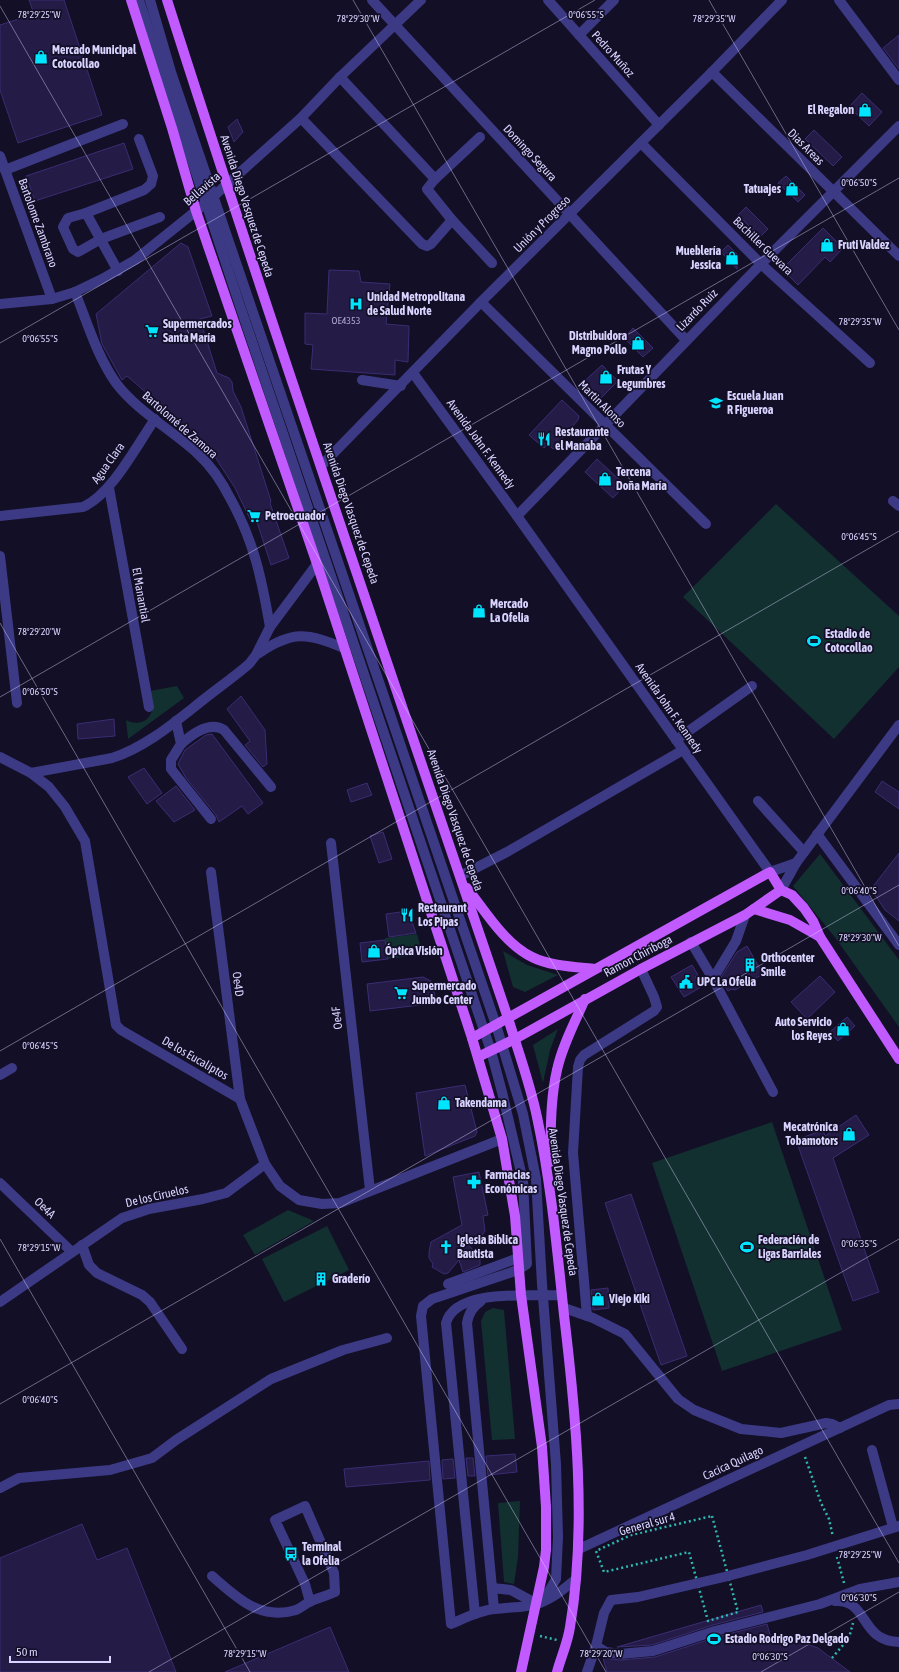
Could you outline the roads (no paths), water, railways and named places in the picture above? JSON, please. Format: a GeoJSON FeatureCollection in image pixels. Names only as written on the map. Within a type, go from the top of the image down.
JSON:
{"type":"FeatureCollection","features":[{"type":"Feature","properties":{"kind":"main road"},"geometry":{"type":"LineString","coordinates":[[131,0],[172,128],[196,211],[317,564],[472,1038],[502,1139],[514,1216],[521,1295],[542,1447],[546,1507],[546,1550],[537,1604],[521,1672]]}},
{"type":"Feature","properties":{"kind":"main road","name":"Avenida Diego Vasquez de Cepeda"},"geometry":{"type":"LineString","coordinates":[[168,0],[226,185],[531,1090],[549,1180],[564,1308],[577,1448],[578,1549],[576,1579],[570,1629],[557,1672]]}},
{"type":"Feature","properties":{"kind":"main road","name":"Ramon Chiriboga"},"geometry":{"type":"LineString","coordinates":[[472,1038],[770,872]]}},
{"type":"Feature","properties":{"kind":"main road","name":"Avenida John F. Kennedy"},"geometry":{"type":"LineString","coordinates":[[770,872],[781,890],[792,895],[813,921],[820,937],[899,1060]]}},
{"type":"Feature","properties":{"kind":"main road"},"geometry":{"type":"LineString","coordinates":[[461,879],[509,940],[532,957],[565,966],[595,969]]}},
{"type":"Feature","properties":{"kind":"main road","name":"Ramon Chiriboga"},"geometry":{"type":"LineString","coordinates":[[478,1057],[502,1046],[691,942],[745,915],[781,890]]}},
{"type":"Feature","properties":{"kind":"main road"},"geometry":{"type":"LineString","coordinates":[[754,908],[790,920],[820,937]]}},
{"type":"Feature","properties":{"kind":"main road"},"geometry":{"type":"LineString","coordinates":[[549,1180],[552,1102],[556,1070],[586,999]]}},
{"type":"Feature","properties":{"kind":"street"},"geometry":{"type":"LineString","coordinates":[[139,0],[485,1032],[502,1092],[523,1181],[527,1264],[518,1270],[432,1299],[423,1306],[421,1316],[451,1624],[494,1608],[510,1608],[537,1604],[554,1597],[576,1579]]}},
{"type":"Feature","properties":{"kind":"street"},"geometry":{"type":"LineString","coordinates":[[150,0],[171,72],[496,1025],[523,1114],[536,1179],[543,1296],[556,1464],[558,1557],[556,1579],[549,1591],[537,1604]]}},
{"type":"Feature","properties":{"kind":"street","name":"Domingo Segura"},"geometry":{"type":"LineString","coordinates":[[372,0],[686,340]]}},
{"type":"Feature","properties":{"kind":"street","name":"Bellavista"},"geometry":{"type":"LineString","coordinates":[[0,304],[52,299],[75,292],[118,271],[153,247],[206,203],[301,118],[340,77],[421,0]]}},
{"type":"Feature","properties":{"kind":"street","name":"Pedro Muñoz"},"geometry":{"type":"LineString","coordinates":[[548,0],[659,125]]}},
{"type":"Feature","properties":{"kind":"street"},"geometry":{"type":"LineString","coordinates":[[579,35],[614,0]]}},
{"type":"Feature","properties":{"kind":"street","name":"Unión y Progreso"},"geometry":{"type":"LineString","coordinates":[[321,466],[401,386],[481,302],[712,72],[782,0]]}},
{"type":"Feature","properties":{"kind":"street"},"geometry":{"type":"LineString","coordinates":[[839,0],[899,80]]}},
{"type":"Feature","properties":{"kind":"street","name":"Dias Areas"},"geometry":{"type":"LineString","coordinates":[[712,72],[899,256]]}},
{"type":"Feature","properties":{"kind":"street"},"geometry":{"type":"LineString","coordinates":[[340,77],[435,179]]}},
{"type":"Feature","properties":{"kind":"street"},"geometry":{"type":"LineString","coordinates":[[301,118],[422,244],[427,246],[431,244],[452,220]]}},
{"type":"Feature","properties":{"kind":"street"},"geometry":{"type":"LineString","coordinates":[[5,170],[123,124]]}},
{"type":"Feature","properties":{"kind":"street","name":"Lizardo Ruiz"},"geometry":{"type":"LineString","coordinates":[[517,516],[686,340],[899,126]]}},
{"type":"Feature","properties":{"kind":"street"},"geometry":{"type":"LineString","coordinates":[[480,137],[435,179],[428,187],[428,192],[492,263]]}},
{"type":"Feature","properties":{"kind":"street"},"geometry":{"type":"LineString","coordinates":[[138,139],[153,176],[151,184],[144,190],[86,213],[68,218],[63,227],[73,249],[78,252],[101,239],[160,217]]}},
{"type":"Feature","properties":{"kind":"street","name":"Bachiller Guevara"},"geometry":{"type":"LineString","coordinates":[[641,143],[761,264],[870,363]]}},
{"type":"Feature","properties":{"kind":"street","name":"Bartolome Zambrano"},"geometry":{"type":"LineString","coordinates":[[0,156],[52,299]]}},
{"type":"Feature","properties":{"kind":"street"},"geometry":{"type":"LineString","coordinates":[[86,213],[118,271]]}},
{"type":"Feature","properties":{"kind":"street","name":"Bartolomé de Zamora"},"geometry":{"type":"LineString","coordinates":[[75,292],[107,369],[127,396],[198,454],[221,481],[239,514],[253,547],[266,599],[270,627]]}},
{"type":"Feature","properties":{"kind":"street","name":"Martin Alonso"},"geometry":{"type":"LineString","coordinates":[[481,302],[706,524]]}},
{"type":"Feature","properties":{"kind":"street","name":"Avenida John F. Kennedy"},"geometry":{"type":"LineString","coordinates":[[413,373],[517,516],[770,872]]}},
{"type":"Feature","properties":{"kind":"street"},"geometry":{"type":"LineString","coordinates":[[362,380],[401,386]]}},
{"type":"Feature","properties":{"kind":"street","name":"Agua Clara"},"geometry":{"type":"LineString","coordinates":[[0,516],[83,507],[98,498],[109,488],[155,419]]}},
{"type":"Feature","properties":{"kind":"street","name":"El Manantial"},"geometry":{"type":"LineString","coordinates":[[109,488],[149,707]]}},
{"type":"Feature","properties":{"kind":"street"},"geometry":{"type":"LineString","coordinates":[[0,556],[17,703]]}},
{"type":"Feature","properties":{"kind":"street"},"geometry":{"type":"LineString","coordinates":[[256,655],[270,627],[317,564]]}},
{"type":"Feature","properties":{"kind":"street"},"geometry":{"type":"LineString","coordinates":[[32,773],[112,758],[132,750],[176,721],[242,670],[256,655],[277,641],[298,636],[319,638],[344,648]]}},
{"type":"Feature","properties":{"kind":"street"},"geometry":{"type":"LineString","coordinates":[[676,740],[752,686]]}},
{"type":"Feature","properties":{"kind":"street"},"geometry":{"type":"LineString","coordinates":[[176,721],[180,744]]}},
{"type":"Feature","properties":{"kind":"street","name":"Ramon Chiriboga"},"geometry":{"type":"LineString","coordinates":[[781,890],[796,863],[899,725]]}},
{"type":"Feature","properties":{"kind":"street"},"geometry":{"type":"LineString","coordinates":[[211,819],[171,769],[171,760],[180,744],[197,732],[211,726],[217,726],[224,730],[271,787]]}},
{"type":"Feature","properties":{"kind":"street"},"geometry":{"type":"LineString","coordinates":[[461,879],[683,750]]}},
{"type":"Feature","properties":{"kind":"street","name":"De los Eucaliptos"},"geometry":{"type":"LineString","coordinates":[[0,757],[32,773],[56,795],[76,823],[85,841],[116,1025],[121,1030],[240,1099]]}},
{"type":"Feature","properties":{"kind":"street"},"geometry":{"type":"LineString","coordinates":[[758,801],[804,852]]}},
{"type":"Feature","properties":{"kind":"street"},"geometry":{"type":"LineString","coordinates":[[817,834],[899,945]]}},
{"type":"Feature","properties":{"kind":"street","name":"Oe4F"},"geometry":{"type":"LineString","coordinates":[[331,843],[370,1190]]}},
{"type":"Feature","properties":{"kind":"street","name":"Ramon Chiriboga"},"geometry":{"type":"LineString","coordinates":[[770,872],[796,863]]}},
{"type":"Feature","properties":{"kind":"street","name":"Oe4D"},"geometry":{"type":"LineString","coordinates":[[211,872],[240,1099]]}},
{"type":"Feature","properties":{"kind":"street"},"geometry":{"type":"LineString","coordinates":[[713,979],[736,941],[745,915]]}},
{"type":"Feature","properties":{"kind":"street"},"geometry":{"type":"LineString","coordinates":[[691,942],[713,979],[773,1092]]}},
{"type":"Feature","properties":{"kind":"street"},"geometry":{"type":"LineString","coordinates":[[587,1316],[573,1153],[578,1067],[580,1060],[584,1055],[654,1011],[657,1007],[641,969]]}},
{"type":"Feature","properties":{"kind":"street"},"geometry":{"type":"LineString","coordinates":[[0,1076],[12,1068]]}},
{"type":"Feature","properties":{"kind":"street"},"geometry":{"type":"LineString","coordinates":[[240,1099],[265,1164],[280,1186],[299,1200],[322,1204],[340,1203],[502,1139]]}},
{"type":"Feature","properties":{"kind":"street","name":"De los Ciruelos"},"geometry":{"type":"LineString","coordinates":[[0,1302],[122,1218],[149,1209],[226,1193],[265,1164]]}},
{"type":"Feature","properties":{"kind":"street","name":"Oe4A"},"geometry":{"type":"LineString","coordinates":[[0,1183],[72,1252]]}},
{"type":"Feature","properties":{"kind":"street"},"geometry":{"type":"LineString","coordinates":[[82,1245],[90,1265],[97,1273],[142,1295],[150,1302],[182,1349]]}},
{"type":"Feature","properties":{"kind":"street"},"geometry":{"type":"LineString","coordinates":[[448,1284],[518,1258]]}},
{"type":"Feature","properties":{"kind":"street"},"geometry":{"type":"LineString","coordinates":[[475,1614],[446,1323],[448,1317],[455,1309],[486,1297],[562,1295]]}},
{"type":"Feature","properties":{"kind":"street"},"geometry":{"type":"LineString","coordinates":[[486,1297],[474,1307],[469,1314],[468,1323],[494,1608]]}},
{"type":"Feature","properties":{"kind":"street"},"geometry":{"type":"LineString","coordinates":[[564,1308],[587,1316],[625,1334],[678,1399],[694,1410],[741,1428],[781,1433],[826,1423],[840,1428]]}},
{"type":"Feature","properties":{"kind":"street"},"geometry":{"type":"LineString","coordinates":[[0,1488],[19,1478],[110,1470],[152,1458],[176,1440],[271,1379],[343,1350],[387,1338]]}},
{"type":"Feature","properties":{"kind":"street","name":"Cacica Quilago"},"geometry":{"type":"LineString","coordinates":[[578,1549],[889,1405],[899,1404]]}},
{"type":"Feature","properties":{"kind":"street"},"geometry":{"type":"LineString","coordinates":[[586,1672],[596,1646],[604,1613],[611,1600],[638,1597],[724,1577],[807,1555],[896,1526],[872,1450]]}},
{"type":"Feature","properties":{"kind":"street"},"geometry":{"type":"LineString","coordinates":[[212,1576],[244,1603],[259,1610],[279,1614],[298,1609],[310,1602],[335,1592],[334,1573],[305,1506],[275,1520],[305,1584],[310,1602]]}},
{"type":"Feature","properties":{"kind":"street"},"geometry":{"type":"LineString","coordinates":[[596,1646],[606,1652],[620,1654],[653,1651],[715,1631],[826,1602],[860,1589],[899,1582]]}},
{"type":"Feature","properties":{"kind":"street"},"geometry":{"type":"LineString","coordinates":[[492,1588],[511,1590],[537,1604]]}},
{"type":"Feature","properties":{"kind":"street"},"geometry":{"type":"LineString","coordinates":[[826,1602],[848,1602],[855,1606],[869,1628],[878,1636],[889,1642],[899,1642]]}},
{"type":"Feature","properties":{"kind":"place","name":"Mercado Municipal Cotocollao"},"geometry":{"type":"Point","coordinates":[41,57]}},
{"type":"Feature","properties":{"kind":"place","name":"El Regalon"},"geometry":{"type":"Point","coordinates":[865,110]}},
{"type":"Feature","properties":{"kind":"place","name":"Tatuajes"},"geometry":{"type":"Point","coordinates":[792,189]}},
{"type":"Feature","properties":{"kind":"place","name":"Fruti Valdez"},"geometry":{"type":"Point","coordinates":[827,245]}},
{"type":"Feature","properties":{"kind":"place","name":"Mueblería Jessica"},"geometry":{"type":"Point","coordinates":[732,258]}},
{"type":"Feature","properties":{"kind":"place","name":"Unidad Metropolitana de Salud Norte"},"geometry":{"type":"Point","coordinates":[356,304]}},
{"type":"Feature","properties":{"kind":"place","name":"Supermercados Santa María"},"geometry":{"type":"Point","coordinates":[152,331]}},
{"type":"Feature","properties":{"kind":"place","name":"Distribuidora Magno Pollo"},"geometry":{"type":"Point","coordinates":[638,343]}},
{"type":"Feature","properties":{"kind":"place","name":"Frutas Y Legumbres"},"geometry":{"type":"Point","coordinates":[606,377]}},
{"type":"Feature","properties":{"kind":"place","name":"Escuela Juan R Figueroa"},"geometry":{"type":"Point","coordinates":[716,403]}},
{"type":"Feature","properties":{"kind":"place","name":"Restaurante el Manaba"},"geometry":{"type":"Point","coordinates":[544,439]}},
{"type":"Feature","properties":{"kind":"place","name":"Tercena Doña María"},"geometry":{"type":"Point","coordinates":[605,479]}},
{"type":"Feature","properties":{"kind":"place","name":"Petroecuador"},"geometry":{"type":"Point","coordinates":[254,516]}},
{"type":"Feature","properties":{"kind":"place","name":"Mercado La Ofelia"},"geometry":{"type":"Point","coordinates":[479,611]}},
{"type":"Feature","properties":{"kind":"place","name":"Estadio de Cotocollao"},"geometry":{"type":"Point","coordinates":[814,641]}},
{"type":"Feature","properties":{"kind":"place","name":"Restaurant Los Pipas"},"geometry":{"type":"Point","coordinates":[407,915]}},
{"type":"Feature","properties":{"kind":"place","name":"Óptica Visión"},"geometry":{"type":"Point","coordinates":[374,951]}},
{"type":"Feature","properties":{"kind":"place","name":"Orthocenter Smile"},"geometry":{"type":"Point","coordinates":[750,965]}},
{"type":"Feature","properties":{"kind":"place","name":"UPC La Ofelia"},"geometry":{"type":"Point","coordinates":[686,982]}},
{"type":"Feature","properties":{"kind":"place","name":"Supermercado Jumbo Center"},"geometry":{"type":"Point","coordinates":[401,993]}},
{"type":"Feature","properties":{"kind":"place","name":"Auto Servicio los Reyes"},"geometry":{"type":"Point","coordinates":[843,1029]}},
{"type":"Feature","properties":{"kind":"place","name":"Takendama"},"geometry":{"type":"Point","coordinates":[444,1103]}},
{"type":"Feature","properties":{"kind":"place","name":"Mecatrónica Tobamotors"},"geometry":{"type":"Point","coordinates":[849,1134]}},
{"type":"Feature","properties":{"kind":"place","name":"Farmacias Económicas"},"geometry":{"type":"Point","coordinates":[474,1182]}},
{"type":"Feature","properties":{"kind":"place","name":"Iglesia Bíblica Bautista"},"geometry":{"type":"Point","coordinates":[446,1247]}},
{"type":"Feature","properties":{"kind":"place","name":"Federación de Ligas Barriales"},"geometry":{"type":"Point","coordinates":[747,1247]}},
{"type":"Feature","properties":{"kind":"place","name":"Graderío"},"geometry":{"type":"Point","coordinates":[321,1279]}},
{"type":"Feature","properties":{"kind":"place","name":"Viejo Kiki"},"geometry":{"type":"Point","coordinates":[598,1299]}},
{"type":"Feature","properties":{"kind":"place","name":"Terminal la Ofelia"},"geometry":{"type":"Point","coordinates":[291,1554]}},
{"type":"Feature","properties":{"kind":"place","name":"Estadio Rodrigo Paz Delgado"},"geometry":{"type":"Point","coordinates":[714,1639]}}]}
